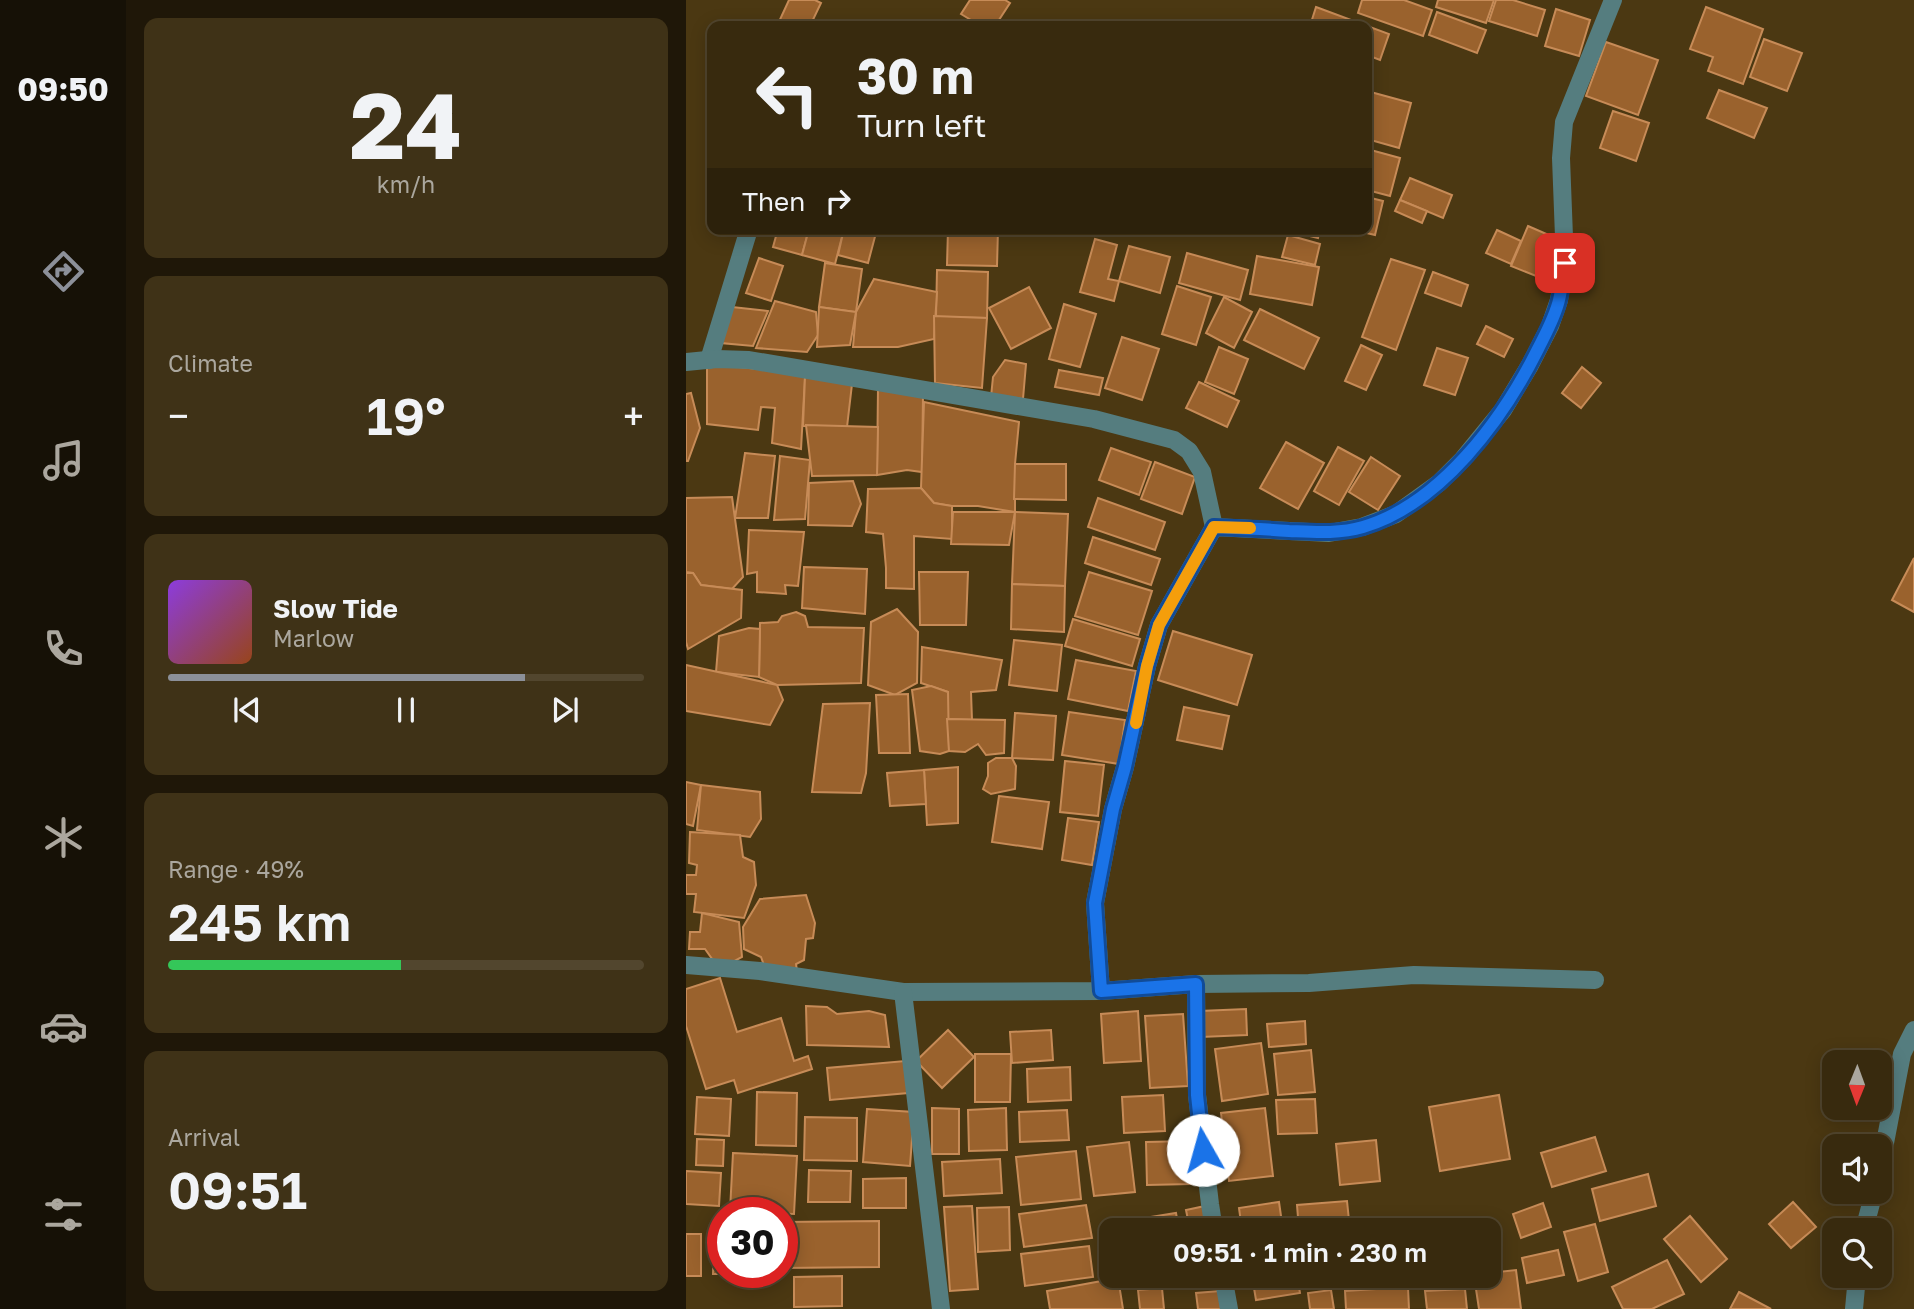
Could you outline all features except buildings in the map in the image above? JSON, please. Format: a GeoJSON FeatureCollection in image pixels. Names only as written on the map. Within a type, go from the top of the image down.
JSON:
{"type":"FeatureCollection","features":[{"type":"Feature","properties":{"kind":"street"},"geometry":{"type":"LineString","coordinates":[[1214,527],[1329,533],[1362,527],[1396,514],[1439,483],[1463,459],[1503,410],[1550,326],[1559,300],[1565,263],[1561,158],[1564,122],[1613,0]]}},
{"type":"Feature","properties":{"kind":"street"},"geometry":{"type":"LineString","coordinates":[[709,360],[747,235]]}},
{"type":"Feature","properties":{"kind":"street"},"geometry":{"type":"LineString","coordinates":[[686,362],[749,360],[1080,416],[1174,440],[1189,451],[1202,472],[1214,527],[1159,625],[1147,666],[1113,809],[1095,903],[1101,991]]}},
{"type":"Feature","properties":{"kind":"street"},"geometry":{"type":"LineString","coordinates":[[686,965],[760,971],[903,992],[1101,991],[1196,984],[1309,983],[1414,975],[1595,980]]}},
{"type":"Feature","properties":{"kind":"street"},"geometry":{"type":"LineString","coordinates":[[1196,984],[1197,1095],[1212,1218]]}},
{"type":"Feature","properties":{"kind":"street"},"geometry":{"type":"LineString","coordinates":[[903,992],[942,1309]]}},
{"type":"Feature","properties":{"kind":"street"},"geometry":{"type":"LineString","coordinates":[[1887,1134],[1902,1054],[1914,1030]]}},
{"type":"Feature","properties":{"kind":"street"},"geometry":{"type":"LineString","coordinates":[[1226,1288],[1230,1309]]}},
{"type":"Feature","properties":{"kind":"street"},"geometry":{"type":"LineString","coordinates":[[1853,1309],[1856,1288]]}},
{"type":"Feature","properties":{"kind":"slow traffic"},"geometry":{"type":"LineString","coordinates":[[1136,723],[1147,666],[1159,625],[1214,527],[1250,528]]}},
{"type":"Feature","properties":{"kind":"route"},"geometry":{"type":"LineString","coordinates":[[1203,1150],[1197,1095],[1196,984],[1101,991],[1095,903],[1113,809],[1159,625],[1214,527],[1329,533],[1362,527],[1396,514],[1439,483],[1463,459],[1503,410],[1530,365],[1550,326],[1559,300],[1565,263]]}}]}
